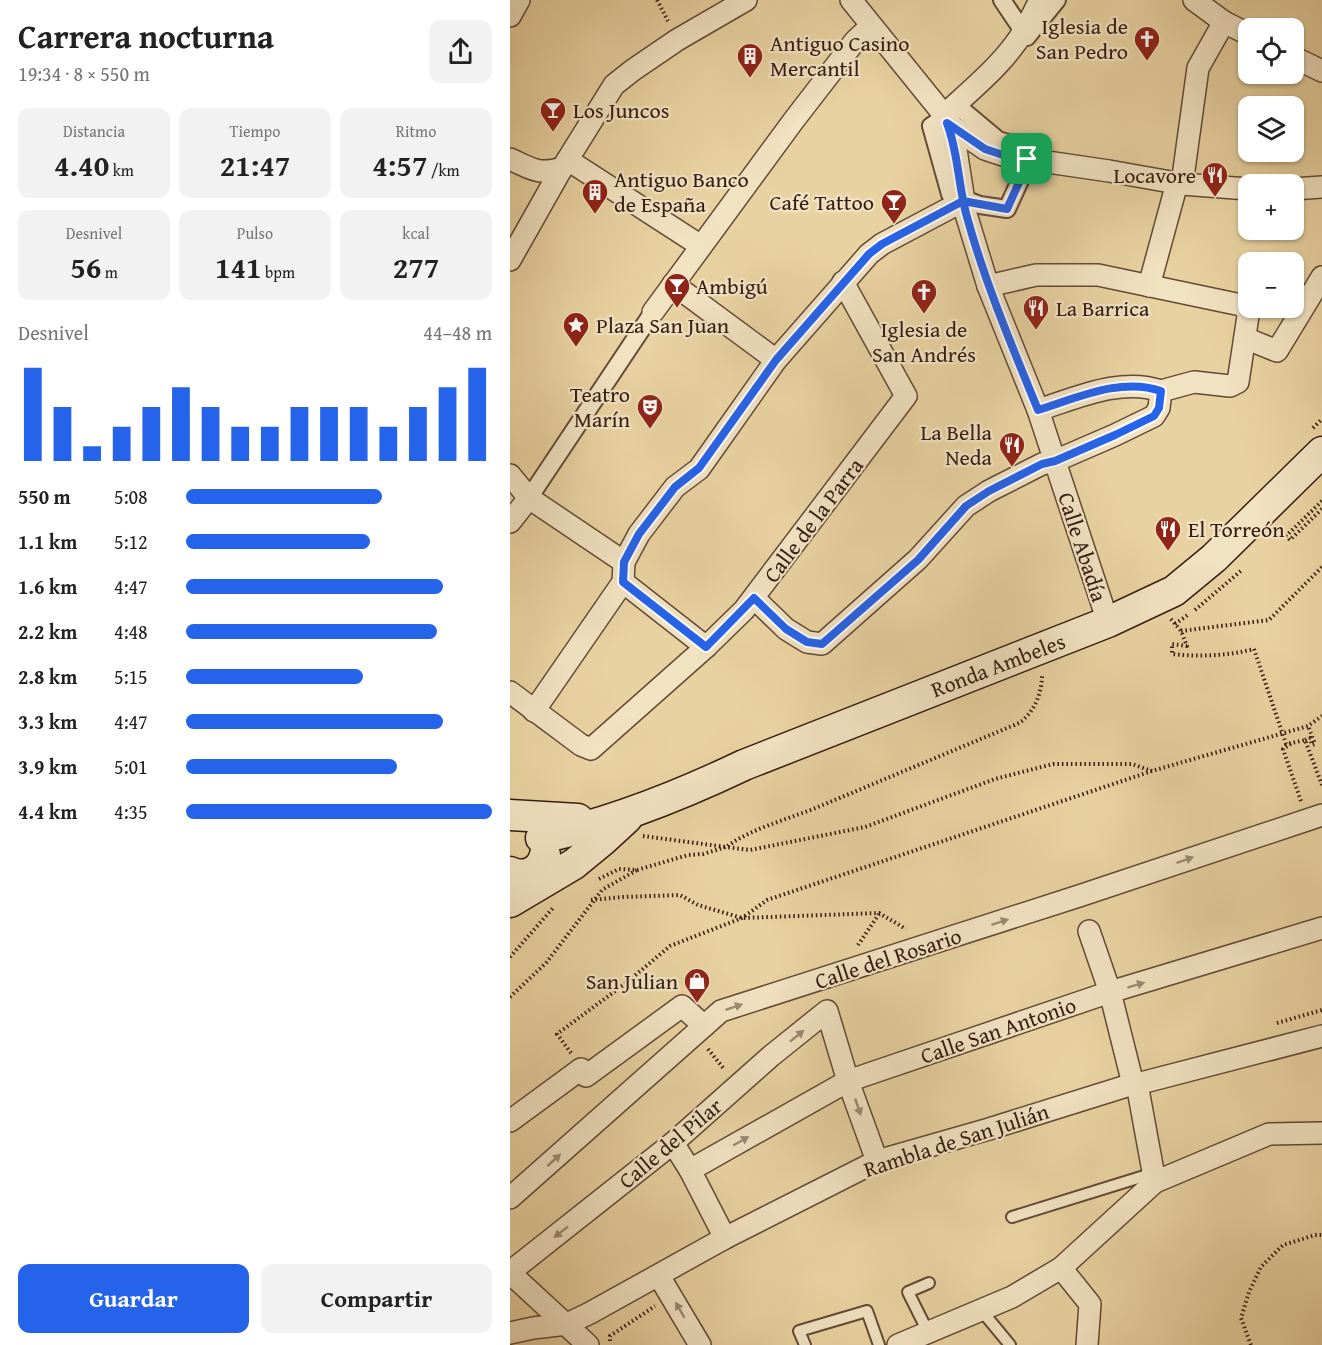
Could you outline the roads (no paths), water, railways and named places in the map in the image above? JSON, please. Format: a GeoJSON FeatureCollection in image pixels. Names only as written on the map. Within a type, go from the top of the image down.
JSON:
{"type":"FeatureCollection","features":[{"type":"Feature","properties":{"kind":"main road","name":"Ronda Ambeles"},"geometry":{"type":"LineString","coordinates":[[520,853],[574,864],[626,823],[744,765],[1108,622],[1174,591],[1214,558],[1322,452]]}},
{"type":"Feature","properties":{"kind":"main road","name":"Ronda Ambeles"},"geometry":{"type":"LineString","coordinates":[[520,853],[579,830],[626,823]]}},
{"type":"Feature","properties":{"kind":"street"},"geometry":{"type":"LineString","coordinates":[[510,16],[519,0]]}},
{"type":"Feature","properties":{"kind":"street"},"geometry":{"type":"LineString","coordinates":[[510,260],[614,85],[677,40],[746,0]]}},
{"type":"Feature","properties":{"kind":"street"},"geometry":{"type":"LineString","coordinates":[[851,0],[945,118],[985,149],[1006,156],[1179,184],[1238,188]]}},
{"type":"Feature","properties":{"kind":"street"},"geometry":{"type":"LineString","coordinates":[[1002,0],[1027,37],[1056,0]]}},
{"type":"Feature","properties":{"kind":"street"},"geometry":{"type":"LineString","coordinates":[[945,118],[991,71],[1024,31],[1040,0]]}},
{"type":"Feature","properties":{"kind":"street"},"geometry":{"type":"LineString","coordinates":[[1194,0],[1224,22],[1238,29]]}},
{"type":"Feature","properties":{"kind":"street"},"geometry":{"type":"LineString","coordinates":[[1149,286],[1179,184],[1198,68],[1224,22]]}},
{"type":"Feature","properties":{"kind":"street"},"geometry":{"type":"LineString","coordinates":[[510,522],[530,498],[673,284],[855,40],[871,26]]}},
{"type":"Feature","properties":{"kind":"street"},"geometry":{"type":"LineString","coordinates":[[1304,62],[1322,71]]}},
{"type":"Feature","properties":{"kind":"street","name":"Calle Abadía"},"geometry":{"type":"LineString","coordinates":[[945,118],[955,143],[963,201],[988,286],[1038,410],[1108,622]]}},
{"type":"Feature","properties":{"kind":"street"},"geometry":{"type":"LineString","coordinates":[[510,159],[533,170],[547,172],[565,164]]}},
{"type":"Feature","properties":{"kind":"street"},"geometry":{"type":"LineString","coordinates":[[510,692],[534,711],[623,572],[639,534],[675,487],[699,468],[776,360],[869,254],[882,244],[963,201],[1007,209],[1027,165],[1027,159]]}},
{"type":"Feature","properties":{"kind":"street"},"geometry":{"type":"LineString","coordinates":[[565,164],[701,246]]}},
{"type":"Feature","properties":{"kind":"street"},"geometry":{"type":"LineString","coordinates":[[1304,188],[1322,187]]}},
{"type":"Feature","properties":{"kind":"street"},"geometry":{"type":"LineString","coordinates":[[988,286],[1036,274],[1089,274],[1241,305],[1247,310],[1238,382],[1234,385],[1194,382],[1161,391],[1145,385],[1107,389],[1038,410]]}},
{"type":"Feature","properties":{"kind":"street"},"geometry":{"type":"LineString","coordinates":[[1245,338],[1277,351],[1322,277]]}},
{"type":"Feature","properties":{"kind":"street","name":"Calle de la Parra"},"geometry":{"type":"LineString","coordinates":[[534,711],[581,745],[591,749],[706,647],[754,598],[906,396],[843,282]]}},
{"type":"Feature","properties":{"kind":"street"},"geometry":{"type":"LineString","coordinates":[[673,284],[776,360]]}},
{"type":"Feature","properties":{"kind":"street"},"geometry":{"type":"LineString","coordinates":[[754,598],[786,629],[807,642],[822,644],[918,560],[966,506],[989,491],[1042,464],[1055,461],[1154,416],[1159,408],[1161,391]]}},
{"type":"Feature","properties":{"kind":"street"},"geometry":{"type":"LineString","coordinates":[[510,475],[530,498],[623,572],[706,647]]}},
{"type":"Feature","properties":{"kind":"street","name":"Calle del Rosario"},"geometry":{"type":"LineString","coordinates":[[510,1198],[721,1011],[1315,817]]}},
{"type":"Feature","properties":{"kind":"street","name":"Calle San Antonio"},"geometry":{"type":"LineString","coordinates":[[690,1170],[848,1081],[1110,992],[1322,928]]}},
{"type":"Feature","properties":{"kind":"street"},"geometry":{"type":"LineString","coordinates":[[1089,931],[1110,992],[1135,1084],[1154,1177]]}},
{"type":"Feature","properties":{"kind":"street"},"geometry":{"type":"LineString","coordinates":[[510,1121],[682,1006],[700,1030]]}},
{"type":"Feature","properties":{"kind":"street","name":"Calle del Pilar"},"geometry":{"type":"LineString","coordinates":[[510,1272],[673,1143],[827,1011],[848,1081]]}},
{"type":"Feature","properties":{"kind":"street","name":"Rambla de San Julián"},"geometry":{"type":"LineString","coordinates":[[510,1333],[567,1324],[659,1276],[725,1238],[877,1161],[1135,1084],[1322,1036]]}},
{"type":"Feature","properties":{"kind":"street"},"geometry":{"type":"LineString","coordinates":[[848,1081],[877,1161]]}},
{"type":"Feature","properties":{"kind":"street"},"geometry":{"type":"LineString","coordinates":[[898,1345],[1012,1297],[1061,1268],[1154,1177],[1269,1134],[1322,1133]]}},
{"type":"Feature","properties":{"kind":"street"},"geometry":{"type":"LineString","coordinates":[[673,1143],[690,1170],[725,1238]]}},
{"type":"Feature","properties":{"kind":"street"},"geometry":{"type":"LineString","coordinates":[[1061,1268],[1090,1304],[1088,1345]]}},
{"type":"Feature","properties":{"kind":"street"},"geometry":{"type":"LineString","coordinates":[[510,1272],[588,1345]]}},
{"type":"Feature","properties":{"kind":"street"},"geometry":{"type":"LineString","coordinates":[[659,1276],[700,1345]]}},
{"type":"Feature","properties":{"kind":"lane"},"geometry":{"type":"LineString","coordinates":[[1012,1217],[1154,1177]]}},
{"type":"Feature","properties":{"kind":"lane"},"geometry":{"type":"LineString","coordinates":[[928,1332],[908,1292],[929,1283]]}},
{"type":"Feature","properties":{"kind":"lane"},"geometry":{"type":"LineString","coordinates":[[981,1310],[1010,1345]]}},
{"type":"Feature","properties":{"kind":"lane"},"geometry":{"type":"LineString","coordinates":[[805,1345],[799,1331],[867,1311],[879,1345]]}},
{"type":"Feature","properties":{"kind":"place","name":"Iglesia de San Pedro"},"geometry":{"type":"Point","coordinates":[1147,62]}},
{"type":"Feature","properties":{"kind":"place","name":"Antiguo Casino Mercantil"},"geometry":{"type":"Point","coordinates":[750,79]}},
{"type":"Feature","properties":{"kind":"place","name":"Los Juncos"},"geometry":{"type":"Point","coordinates":[553,133]}},
{"type":"Feature","properties":{"kind":"place","name":"Locavore"},"geometry":{"type":"Point","coordinates":[1215,198]}},
{"type":"Feature","properties":{"kind":"place","name":"Antiguo Banco de España"},"geometry":{"type":"Point","coordinates":[595,215]}},
{"type":"Feature","properties":{"kind":"place","name":"Café Tattoo"},"geometry":{"type":"Point","coordinates":[894,225]}},
{"type":"Feature","properties":{"kind":"place","name":"Ambigú"},"geometry":{"type":"Point","coordinates":[677,309]}},
{"type":"Feature","properties":{"kind":"place","name":"Iglesia de San Andrés"},"geometry":{"type":"Point","coordinates":[924,315]}},
{"type":"Feature","properties":{"kind":"place","name":"La Barrica"},"geometry":{"type":"Point","coordinates":[1036,331]}},
{"type":"Feature","properties":{"kind":"place","name":"Plaza San Juan"},"geometry":{"type":"Point","coordinates":[576,348]}},
{"type":"Feature","properties":{"kind":"place","name":"Teatro Marín"},"geometry":{"type":"Point","coordinates":[650,430]}},
{"type":"Feature","properties":{"kind":"place","name":"La Bella Neda"},"geometry":{"type":"Point","coordinates":[1012,468]}},
{"type":"Feature","properties":{"kind":"place","name":"El Torreón"},"geometry":{"type":"Point","coordinates":[1168,552]}},
{"type":"Feature","properties":{"kind":"place","name":"San Julian"},"geometry":{"type":"Point","coordinates":[697,1004]}}]}
